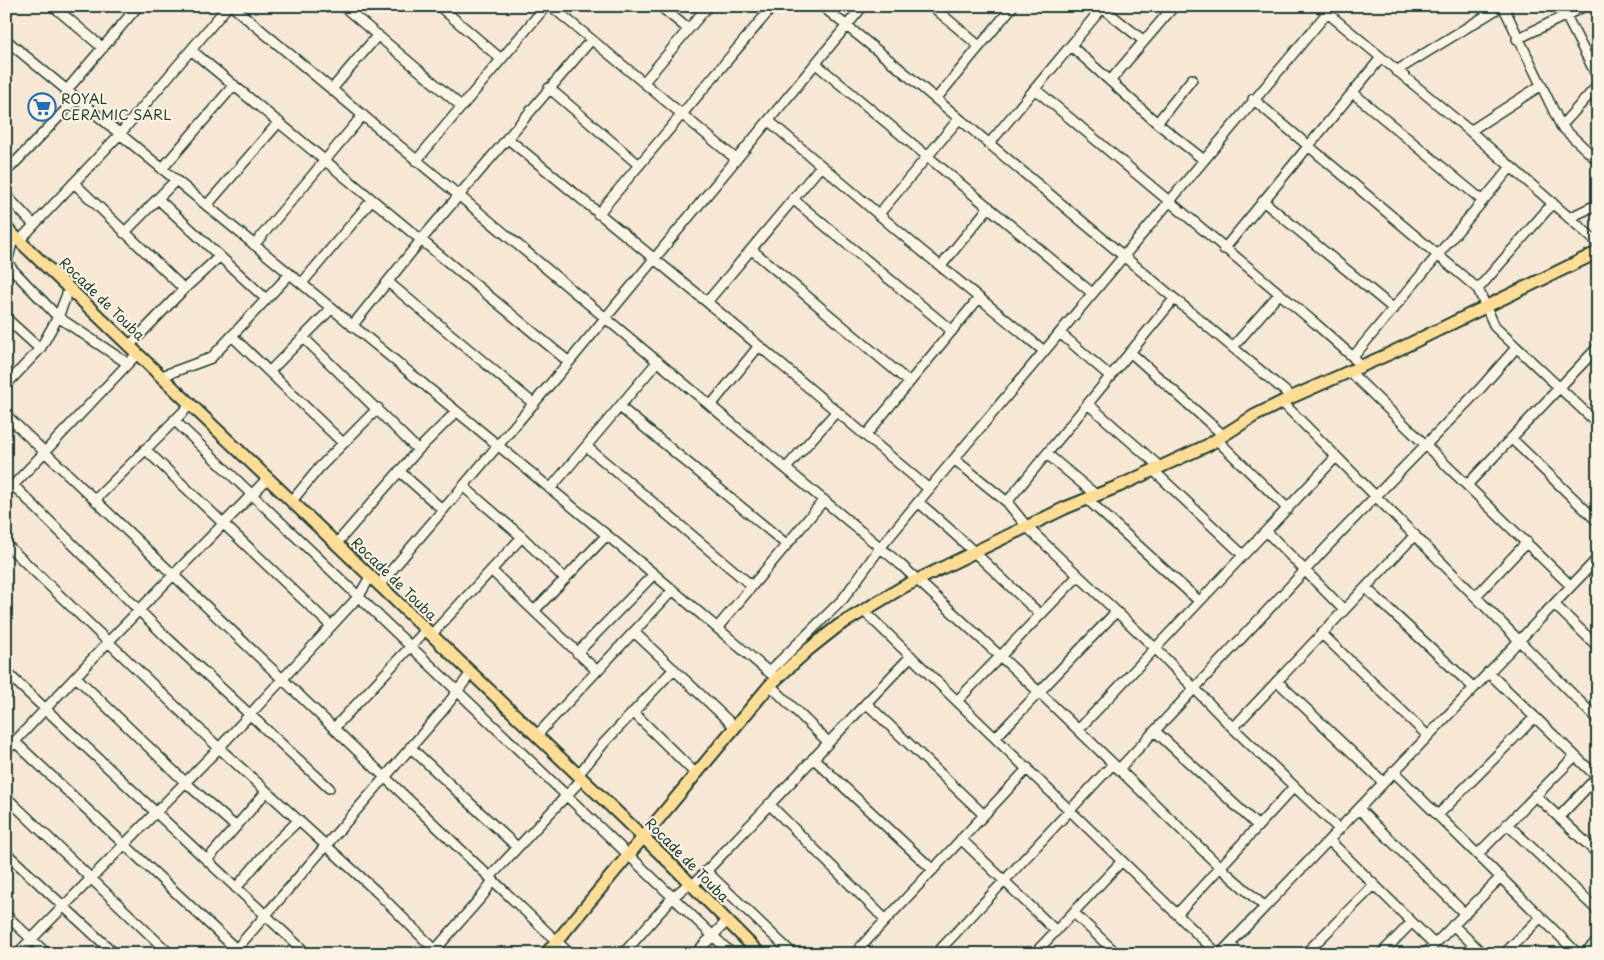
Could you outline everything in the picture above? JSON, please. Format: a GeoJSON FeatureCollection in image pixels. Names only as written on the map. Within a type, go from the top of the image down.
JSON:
{"type":"FeatureCollection","features":[{"type":"Feature","properties":{"kind":"main road","name":"Rocade de Touba"},"geometry":{"type":"LineString","coordinates":[[13,234],[643,837],[760,954]]}},
{"type":"Feature","properties":{"kind":"main road"},"geometry":{"type":"LineString","coordinates":[[546,954],[735,727],[772,678],[824,637],[863,610],[973,552],[1091,497],[1157,469],[1219,437],[1254,416],[1349,370],[1357,361],[1485,308],[1598,252]]}},
{"type":"Feature","properties":{"kind":"street"},"geometry":{"type":"LineString","coordinates":[[53,6],[103,48]]}},
{"type":"Feature","properties":{"kind":"street"},"geometry":{"type":"LineString","coordinates":[[66,91],[138,6]]}},
{"type":"Feature","properties":{"kind":"street"},"geometry":{"type":"LineString","coordinates":[[127,363],[58,317],[7,262],[13,234],[34,225],[74,183],[119,135],[230,6],[712,404],[917,580],[1039,692],[1221,868],[1265,907]]}},
{"type":"Feature","properties":{"kind":"street"},"geometry":{"type":"LineString","coordinates":[[344,6],[461,106]]}},
{"type":"Feature","properties":{"kind":"street"},"geometry":{"type":"LineString","coordinates":[[439,6],[501,59]]}},
{"type":"Feature","properties":{"kind":"street"},"geometry":{"type":"LineString","coordinates":[[416,160],[546,6]]}},
{"type":"Feature","properties":{"kind":"street"},"geometry":{"type":"LineString","coordinates":[[551,6],[736,159]]}},
{"type":"Feature","properties":{"kind":"street"},"geometry":{"type":"LineString","coordinates":[[660,6],[688,29]]}},
{"type":"Feature","properties":{"kind":"street"},"geometry":{"type":"LineString","coordinates":[[644,82],[708,6]]}},
{"type":"Feature","properties":{"kind":"street"},"geometry":{"type":"LineString","coordinates":[[598,214],[773,6]]}},
{"type":"Feature","properties":{"kind":"street"},"geometry":{"type":"LineString","coordinates":[[822,6],[936,99],[958,120],[1174,300],[1234,347],[1287,400],[1336,458],[1598,720]]}},
{"type":"Feature","properties":{"kind":"street"},"geometry":{"type":"LineString","coordinates":[[379,585],[534,404],[863,6]]}},
{"type":"Feature","properties":{"kind":"street"},"geometry":{"type":"LineString","coordinates":[[932,6],[979,46]]}},
{"type":"Feature","properties":{"kind":"street"},"geometry":{"type":"LineString","coordinates":[[936,99],[1013,6]]}},
{"type":"Feature","properties":{"kind":"street"},"geometry":{"type":"LineString","coordinates":[[1110,81],[1174,6]]}},
{"type":"Feature","properties":{"kind":"street"},"geometry":{"type":"LineString","coordinates":[[1319,6],[1330,10],[1380,59],[1470,131],[1598,243]]}},
{"type":"Feature","properties":{"kind":"street"},"geometry":{"type":"LineString","coordinates":[[1396,71],[1502,6],[1561,126],[1598,160]]}},
{"type":"Feature","properties":{"kind":"street"},"geometry":{"type":"LineString","coordinates":[[1561,6],[1598,78]]}},
{"type":"Feature","properties":{"kind":"street"},"geometry":{"type":"LineString","coordinates":[[1518,39],[1585,6]]}},
{"type":"Feature","properties":{"kind":"street"},"geometry":{"type":"LineString","coordinates":[[989,144],[1101,7],[1144,42]]}},
{"type":"Feature","properties":{"kind":"street"},"geometry":{"type":"LineString","coordinates":[[772,678],[843,599],[880,548],[918,502],[1060,333],[1167,201],[1204,160],[1330,10]]}},
{"type":"Feature","properties":{"kind":"street"},"geometry":{"type":"LineString","coordinates":[[332,89],[378,35]]}},
{"type":"Feature","properties":{"kind":"street"},"geometry":{"type":"LineString","coordinates":[[6,40],[673,590],[772,678],[828,742]]}},
{"type":"Feature","properties":{"kind":"street"},"geometry":{"type":"LineString","coordinates":[[352,326],[421,240],[591,40]]}},
{"type":"Feature","properties":{"kind":"street"},"geometry":{"type":"LineString","coordinates":[[1071,46],[1157,123],[1204,160]]}},
{"type":"Feature","properties":{"kind":"street"},"geometry":{"type":"LineString","coordinates":[[191,50],[569,362]]}},
{"type":"Feature","properties":{"kind":"street"},"geometry":{"type":"LineString","coordinates":[[1224,249],[1380,59]]}},
{"type":"Feature","properties":{"kind":"street"},"geometry":{"type":"LineString","coordinates":[[816,64],[1092,293]]}},
{"type":"Feature","properties":{"kind":"street"},"geometry":{"type":"LineString","coordinates":[[1157,123],[1192,79]]}},
{"type":"Feature","properties":{"kind":"street"},"geometry":{"type":"LineString","coordinates":[[162,169],[234,85]]}},
{"type":"Feature","properties":{"kind":"street"},"geometry":{"type":"LineString","coordinates":[[1470,131],[1540,86]]}},
{"type":"Feature","properties":{"kind":"street"},"geometry":{"type":"LineString","coordinates":[[1561,126],[1598,86]]}},
{"type":"Feature","properties":{"kind":"street"},"geometry":{"type":"LineString","coordinates":[[549,88],[640,164]]}},
{"type":"Feature","properties":{"kind":"street"},"geometry":{"type":"LineString","coordinates":[[1035,90],[1357,361],[1394,309],[1511,167]]}},
{"type":"Feature","properties":{"kind":"street"},"geometry":{"type":"LineString","coordinates":[[1353,93],[1483,201]]}},
{"type":"Feature","properties":{"kind":"street"},"geometry":{"type":"LineString","coordinates":[[6,172],[76,99]]}},
{"type":"Feature","properties":{"kind":"street"},"geometry":{"type":"LineString","coordinates":[[1254,99],[1308,147],[1478,289],[1495,328],[1598,424]]}},
{"type":"Feature","properties":{"kind":"street"},"geometry":{"type":"LineString","coordinates":[[254,245],[363,116]]}},
{"type":"Feature","properties":{"kind":"street"},"geometry":{"type":"LineString","coordinates":[[878,215],[958,120]]}},
{"type":"Feature","properties":{"kind":"street"},"geometry":{"type":"LineString","coordinates":[[769,121],[878,215],[1044,351]]}},
{"type":"Feature","properties":{"kind":"street"},"geometry":{"type":"LineString","coordinates":[[207,205],[279,122]]}},
{"type":"Feature","properties":{"kind":"street"},"geometry":{"type":"LineString","coordinates":[[507,138],[653,260],[707,302],[758,347],[866,434],[929,489]]}},
{"type":"Feature","properties":{"kind":"street"},"geometry":{"type":"LineString","coordinates":[[707,302],[821,166]]}},
{"type":"Feature","properties":{"kind":"street"},"geometry":{"type":"LineString","coordinates":[[124,233],[176,180]]}},
{"type":"Feature","properties":{"kind":"street"},"geometry":{"type":"LineString","coordinates":[[74,183],[184,289]]}},
{"type":"Feature","properties":{"kind":"street"},"geometry":{"type":"LineString","coordinates":[[6,195],[34,225]]}},
{"type":"Feature","properties":{"kind":"street"},"geometry":{"type":"LineString","coordinates":[[158,199],[266,299]]}},
{"type":"Feature","properties":{"kind":"street"},"geometry":{"type":"LineString","coordinates":[[302,283],[372,200]]}},
{"type":"Feature","properties":{"kind":"street"},"geometry":{"type":"LineString","coordinates":[[794,200],[952,331]]}},
{"type":"Feature","properties":{"kind":"street"},"geometry":{"type":"LineString","coordinates":[[1263,201],[1394,309]]}},
{"type":"Feature","properties":{"kind":"street"},"geometry":{"type":"LineString","coordinates":[[1478,289],[1553,203]]}},
{"type":"Feature","properties":{"kind":"street"},"geometry":{"type":"LineString","coordinates":[[1569,218],[1598,204]]}},
{"type":"Feature","properties":{"kind":"street"},"geometry":{"type":"LineString","coordinates":[[941,266],[989,207]]}},
{"type":"Feature","properties":{"kind":"street"},"geometry":{"type":"LineString","coordinates":[[752,250],[909,382]]}},
{"type":"Feature","properties":{"kind":"street"},"geometry":{"type":"LineString","coordinates":[[220,256],[184,289],[133,350],[127,363],[46,453],[9,489],[329,788]]}},
{"type":"Feature","properties":{"kind":"street"},"geometry":{"type":"LineString","coordinates":[[162,376],[212,358],[290,274]]}},
{"type":"Feature","properties":{"kind":"street"},"geometry":{"type":"LineString","coordinates":[[388,282],[534,404]]}},
{"type":"Feature","properties":{"kind":"street"},"geometry":{"type":"LineString","coordinates":[[6,385],[40,349],[58,317],[69,288]]}},
{"type":"Feature","properties":{"kind":"street"},"geometry":{"type":"LineString","coordinates":[[1234,347],[1279,294]]}},
{"type":"Feature","properties":{"kind":"street"},"geometry":{"type":"LineString","coordinates":[[866,434],[979,298]]}},
{"type":"Feature","properties":{"kind":"street"},"geometry":{"type":"LineString","coordinates":[[1007,502],[1174,300]]}},
{"type":"Feature","properties":{"kind":"street"},"geometry":{"type":"LineString","coordinates":[[269,372],[331,309]]}},
{"type":"Feature","properties":{"kind":"street"},"geometry":{"type":"LineString","coordinates":[[6,318],[40,349]]}},
{"type":"Feature","properties":{"kind":"street"},"geometry":{"type":"LineString","coordinates":[[1060,333],[1111,377]]}},
{"type":"Feature","properties":{"kind":"street"},"geometry":{"type":"LineString","coordinates":[[233,337],[342,442]]}},
{"type":"Feature","properties":{"kind":"street"},"geometry":{"type":"LineString","coordinates":[[303,337],[378,408],[418,450]]}},
{"type":"Feature","properties":{"kind":"street"},"geometry":{"type":"LineString","coordinates":[[712,404],[758,347]]}},
{"type":"Feature","properties":{"kind":"street"},"geometry":{"type":"LineString","coordinates":[[1468,485],[1558,387],[1598,347]]}},
{"type":"Feature","properties":{"kind":"street"},"geometry":{"type":"LineString","coordinates":[[936,954],[1070,810],[1155,731],[1516,348]]}},
{"type":"Feature","properties":{"kind":"street"},"geometry":{"type":"LineString","coordinates":[[1130,352],[1219,437],[1288,509]]}},
{"type":"Feature","properties":{"kind":"street"},"geometry":{"type":"LineString","coordinates":[[550,489],[658,361]]}},
{"type":"Feature","properties":{"kind":"street"},"geometry":{"type":"LineString","coordinates":[[1349,370],[1571,586]]}},
{"type":"Feature","properties":{"kind":"street"},"geometry":{"type":"LineString","coordinates":[[95,500],[190,404]]}},
{"type":"Feature","properties":{"kind":"street"},"geometry":{"type":"LineString","coordinates":[[1089,405],[1157,469],[1243,555]]}},
{"type":"Feature","properties":{"kind":"street"},"geometry":{"type":"LineString","coordinates":[[620,407],[786,544]]}},
{"type":"Feature","properties":{"kind":"street"},"geometry":{"type":"LineString","coordinates":[[291,502],[342,442],[378,408]]}},
{"type":"Feature","properties":{"kind":"street"},"geometry":{"type":"LineString","coordinates":[[786,468],[837,411]]}},
{"type":"Feature","properties":{"kind":"street"},"geometry":{"type":"LineString","coordinates":[[336,544],[418,450],[456,412]]}},
{"type":"Feature","properties":{"kind":"street"},"geometry":{"type":"LineString","coordinates":[[6,415],[570,954]]}},
{"type":"Feature","properties":{"kind":"street"},"geometry":{"type":"LineString","coordinates":[[174,420],[567,795],[627,856],[713,934],[732,954]]}},
{"type":"Feature","properties":{"kind":"street"},"geometry":{"type":"LineString","coordinates":[[1512,439],[1598,522]]}},
{"type":"Feature","properties":{"kind":"street"},"geometry":{"type":"LineString","coordinates":[[587,447],[752,586]]}},
{"type":"Feature","properties":{"kind":"street"},"geometry":{"type":"LineString","coordinates":[[145,448],[331,626]]}},
{"type":"Feature","properties":{"kind":"street"},"geometry":{"type":"LineString","coordinates":[[1047,454],[1199,601]]}},
{"type":"Feature","properties":{"kind":"street"},"geometry":{"type":"LineString","coordinates":[[1078,730],[1336,458]]}},
{"type":"Feature","properties":{"kind":"street"},"geometry":{"type":"LineString","coordinates":[[954,459],[1007,502],[1026,527],[1155,648],[1233,728],[1339,829]]}},
{"type":"Feature","properties":{"kind":"street"},"geometry":{"type":"LineString","coordinates":[[399,471],[443,510]]}},
{"type":"Feature","properties":{"kind":"street"},"geometry":{"type":"LineString","coordinates":[[6,751],[138,610],[267,479]]}},
{"type":"Feature","properties":{"kind":"street"},"geometry":{"type":"LineString","coordinates":[[464,487],[522,537],[565,579]]}},
{"type":"Feature","properties":{"kind":"street"},"geometry":{"type":"LineString","coordinates":[[717,628],[824,500]]}},
{"type":"Feature","properties":{"kind":"street"},"geometry":{"type":"LineString","coordinates":[[918,502],[961,538],[973,552],[1040,614]]}},
{"type":"Feature","properties":{"kind":"street"},"geometry":{"type":"LineString","coordinates":[[1266,531],[1344,610]]}},
{"type":"Feature","properties":{"kind":"street"},"geometry":{"type":"LineString","coordinates":[[1233,728],[1415,535]]}},
{"type":"Feature","properties":{"kind":"street"},"geometry":{"type":"LineString","coordinates":[[534,611],[607,536]]}},
{"type":"Feature","properties":{"kind":"street"},"geometry":{"type":"LineString","coordinates":[[334,728],[410,646],[428,632],[522,537]]}},
{"type":"Feature","properties":{"kind":"street"},"geometry":{"type":"LineString","coordinates":[[1476,596],[1527,542]]}},
{"type":"Feature","properties":{"kind":"street"},"geometry":{"type":"LineString","coordinates":[[6,544],[219,748],[327,845],[437,952],[484,894],[491,878],[517,847],[567,795],[604,743],[674,669]]}},
{"type":"Feature","properties":{"kind":"street"},"geometry":{"type":"LineString","coordinates":[[863,610],[1219,954],[1329,840],[1393,770],[1598,558]]}},
{"type":"Feature","properties":{"kind":"street"},"geometry":{"type":"LineString","coordinates":[[491,570],[596,670]]}},
{"type":"Feature","properties":{"kind":"street"},"geometry":{"type":"LineString","coordinates":[[577,653],[654,574]]}},
{"type":"Feature","properties":{"kind":"street"},"geometry":{"type":"LineString","coordinates":[[958,700],[1078,576]]}},
{"type":"Feature","properties":{"kind":"street"},"geometry":{"type":"LineString","coordinates":[[18,954],[123,844],[219,748],[359,596],[370,577]]}},
{"type":"Feature","properties":{"kind":"street"},"geometry":{"type":"LineString","coordinates":[[1366,588],[1473,687]]}},
{"type":"Feature","properties":{"kind":"street"},"geometry":{"type":"LineString","coordinates":[[536,736],[673,590]]}},
{"type":"Feature","properties":{"kind":"street"},"geometry":{"type":"LineString","coordinates":[[1554,604],[1598,648]]}},
{"type":"Feature","properties":{"kind":"street"},"geometry":{"type":"LineString","coordinates":[[996,737],[1116,612]]}},
{"type":"Feature","properties":{"kind":"street"},"geometry":{"type":"LineString","coordinates":[[634,632],[735,727]]}},
{"type":"Feature","properties":{"kind":"street"},"geometry":{"type":"LineString","coordinates":[[1322,634],[1427,735]]}},
{"type":"Feature","properties":{"kind":"street"},"geometry":{"type":"LineString","coordinates":[[623,954],[672,897],[706,871],[911,656]]}},
{"type":"Feature","properties":{"kind":"street"},"geometry":{"type":"LineString","coordinates":[[6,672],[307,954]]}},
{"type":"Feature","properties":{"kind":"street"},"geometry":{"type":"LineString","coordinates":[[1488,672],[1597,776],[1559,816]]}},
{"type":"Feature","properties":{"kind":"street"},"geometry":{"type":"LineString","coordinates":[[15,742],[234,952],[458,691],[470,673]]}},
{"type":"Feature","properties":{"kind":"street"},"geometry":{"type":"LineString","coordinates":[[76,677],[185,782],[236,827]]}},
{"type":"Feature","properties":{"kind":"street"},"geometry":{"type":"LineString","coordinates":[[1277,681],[1383,782]]}},
{"type":"Feature","properties":{"kind":"street"},"geometry":{"type":"LineString","coordinates":[[866,703],[983,814]]}},
{"type":"Feature","properties":{"kind":"street"},"geometry":{"type":"LineString","coordinates":[[633,712],[696,774]]}},
{"type":"Feature","properties":{"kind":"street"},"geometry":{"type":"LineString","coordinates":[[1438,815],[1535,717]]}},
{"type":"Feature","properties":{"kind":"street"},"geometry":{"type":"LineString","coordinates":[[1155,731],[1258,826]]}},
{"type":"Feature","properties":{"kind":"street"},"geometry":{"type":"LineString","coordinates":[[410,747],[517,847]]}},
{"type":"Feature","properties":{"kind":"street"},"geometry":{"type":"LineString","coordinates":[[1478,854],[1575,756]]}},
{"type":"Feature","properties":{"kind":"street"},"geometry":{"type":"LineString","coordinates":[[813,758],[933,870]]}},
{"type":"Feature","properties":{"kind":"street"},"geometry":{"type":"LineString","coordinates":[[854,954],[1028,768]]}},
{"type":"Feature","properties":{"kind":"street"},"geometry":{"type":"LineString","coordinates":[[1393,770],[1578,954]]}},
{"type":"Feature","properties":{"kind":"street"},"geometry":{"type":"LineString","coordinates":[[1177,914],[1294,787]]}},
{"type":"Feature","properties":{"kind":"street"},"geometry":{"type":"LineString","coordinates":[[207,860],[266,792]]}},
{"type":"Feature","properties":{"kind":"street"},"geometry":{"type":"LineString","coordinates":[[1536,795],[1598,854]]}},
{"type":"Feature","properties":{"kind":"street"},"geometry":{"type":"LineString","coordinates":[[6,797],[170,954]]}},
{"type":"Feature","properties":{"kind":"street"},"geometry":{"type":"LineString","coordinates":[[769,804],[885,920]]}},
{"type":"Feature","properties":{"kind":"street"},"geometry":{"type":"LineString","coordinates":[[1359,808],[1465,914]]}},
{"type":"Feature","properties":{"kind":"street"},"geometry":{"type":"LineString","coordinates":[[236,888],[269,849],[298,820]]}},
{"type":"Feature","properties":{"kind":"street"},"geometry":{"type":"LineString","coordinates":[[1507,824],[1598,911]]}},
{"type":"Feature","properties":{"kind":"street"},"geometry":{"type":"LineString","coordinates":[[961,839],[1056,931]]}},
{"type":"Feature","properties":{"kind":"street"},"geometry":{"type":"LineString","coordinates":[[1329,840],[1434,944]]}},
{"type":"Feature","properties":{"kind":"street"},"geometry":{"type":"LineString","coordinates":[[6,853],[62,907],[115,954]]}},
{"type":"Feature","properties":{"kind":"street"},"geometry":{"type":"LineString","coordinates":[[1034,954],[1122,862]]}},
{"type":"Feature","properties":{"kind":"street"},"geometry":{"type":"LineString","coordinates":[[706,871],[793,954]]}},
{"type":"Feature","properties":{"kind":"street"},"geometry":{"type":"LineString","coordinates":[[1425,954],[1501,877]]}},
{"type":"Feature","properties":{"kind":"street"},"geometry":{"type":"LineString","coordinates":[[1306,954],[1374,885]]}},
{"type":"Feature","properties":{"kind":"street"},"geometry":{"type":"LineString","coordinates":[[1074,913],[1117,954]]}},
{"type":"Feature","properties":{"kind":"street"},"geometry":{"type":"LineString","coordinates":[[6,915],[47,954]]}},
{"type":"Feature","properties":{"kind":"street"},"geometry":{"type":"LineString","coordinates":[[1504,954],[1541,917]]}},
{"type":"Feature","properties":{"kind":"street"},"geometry":{"type":"LineString","coordinates":[[695,954],[727,921]]}},
{"type":"Feature","properties":{"kind":"street"},"geometry":{"type":"LineString","coordinates":[[1381,954],[1412,923]]}},
{"type":"Feature","properties":{"kind":"street"},"geometry":{"type":"LineString","coordinates":[[1453,925],[1483,954]]}},
{"type":"Feature","properties":{"kind":"street"},"geometry":{"type":"LineString","coordinates":[[1584,954],[1598,940]]}},
{"type":"Feature","properties":{"kind":"street"},"geometry":{"type":"LineString","coordinates":[[1230,944],[1240,954]]}},
{"type":"Feature","properties":{"kind":"place","name":"ROYAL CERAMIC SARL"},"geometry":{"type":"Point","coordinates":[42,107]}}]}
